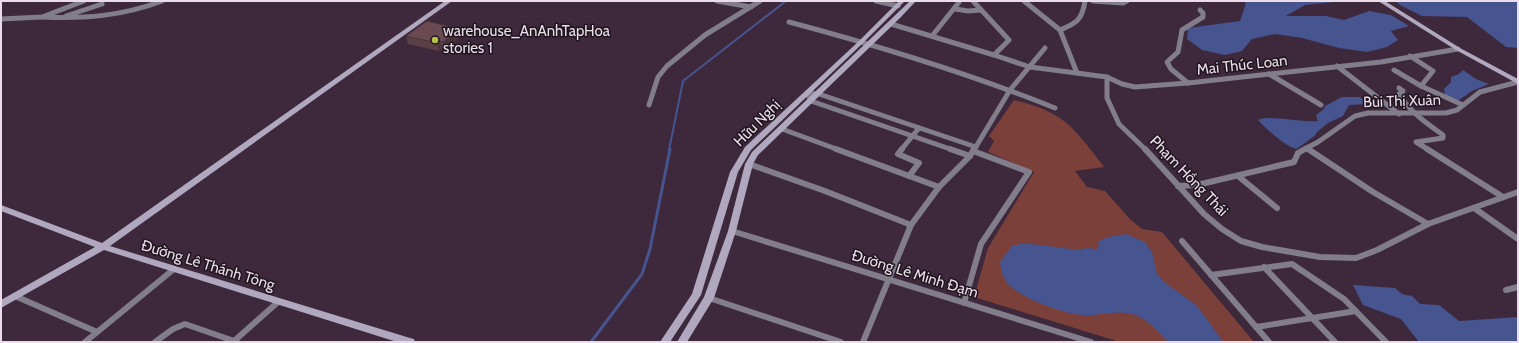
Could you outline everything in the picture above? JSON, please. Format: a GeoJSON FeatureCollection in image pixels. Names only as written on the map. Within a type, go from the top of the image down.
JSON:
{"type":"FeatureCollection","features":[{"type":"Feature","properties":{"kind":"main road"},"geometry":{"type":"LineString","coordinates":[[1,304],[103,247],[449,1]]}},
{"type":"Feature","properties":{"kind":"main road","name":"Hữu Nghị"},"geometry":{"type":"LineString","coordinates":[[682,342],[709,298],[732,231],[749,164],[756,154],[891,24],[912,1]]}},
{"type":"Feature","properties":{"kind":"main road"},"geometry":{"type":"LineString","coordinates":[[1381,1],[1458,49],[1518,82]]}},
{"type":"Feature","properties":{"kind":"main road","name":"Hữu Nghị"},"geometry":{"type":"LineString","coordinates":[[665,342],[696,295],[734,172],[741,159],[748,149],[900,4]]}},
{"type":"Feature","properties":{"kind":"main road"},"geometry":{"type":"LineString","coordinates":[[889,15],[898,17]]}},
{"type":"Feature","properties":{"kind":"main road","name":"Đường Lê Thánh Tông"},"geometry":{"type":"LineString","coordinates":[[1,208],[103,247],[410,342]]}},
{"type":"Feature","properties":{"kind":"main road"},"geometry":{"type":"LineString","coordinates":[[708,260],[721,262]]}},
{"type":"Feature","properties":{"kind":"street"},"geometry":{"type":"LineString","coordinates":[[42,17],[84,1]]}},
{"type":"Feature","properties":{"kind":"street"},"geometry":{"type":"LineString","coordinates":[[1,19],[94,17],[143,9],[162,1]]}},
{"type":"Feature","properties":{"kind":"street"},"geometry":{"type":"LineString","coordinates":[[717,1],[750,7]]}},
{"type":"Feature","properties":{"kind":"street"},"geometry":{"type":"LineString","coordinates":[[649,104],[658,77],[667,66],[705,35],[760,1]]}},
{"type":"Feature","properties":{"kind":"street"},"geometry":{"type":"LineString","coordinates":[[876,1],[900,4]]}},
{"type":"Feature","properties":{"kind":"street"},"geometry":{"type":"LineString","coordinates":[[932,36],[960,1]]}},
{"type":"Feature","properties":{"kind":"street"},"geometry":{"type":"LineString","coordinates":[[973,1],[1009,40],[994,55]]}},
{"type":"Feature","properties":{"kind":"street"},"geometry":{"type":"LineString","coordinates":[[1024,2],[1035,1]]}},
{"type":"Feature","properties":{"kind":"street"},"geometry":{"type":"LineString","coordinates":[[1060,30],[1074,24],[1084,15],[1085,1]]}},
{"type":"Feature","properties":{"kind":"street"},"geometry":{"type":"LineString","coordinates":[[1093,1],[1123,3],[1128,1]]}},
{"type":"Feature","properties":{"kind":"street"},"geometry":{"type":"LineString","coordinates":[[1024,2],[1034,7],[1049,23],[1060,30],[1077,73]]}},
{"type":"Feature","properties":{"kind":"street"},"geometry":{"type":"LineString","coordinates":[[61,18],[102,4]]}},
{"type":"Feature","properties":{"kind":"street"},"geometry":{"type":"LineString","coordinates":[[955,9],[968,11],[982,10]]}},
{"type":"Feature","properties":{"kind":"street"},"geometry":{"type":"LineString","coordinates":[[1188,83],[1171,69],[1167,62],[1178,52],[1182,30],[1203,17],[1203,13],[1200,10]]}},
{"type":"Feature","properties":{"kind":"street"},"geometry":{"type":"LineString","coordinates":[[789,22],[870,44],[1010,90],[1055,108]]}},
{"type":"Feature","properties":{"kind":"street","name":"Mai Thúc Loan"},"geometry":{"type":"LineString","coordinates":[[891,24],[1030,67],[1107,77],[1122,84],[1136,87],[1188,83],[1381,62],[1458,49]]}},
{"type":"Feature","properties":{"kind":"street"},"geometry":{"type":"LineString","coordinates":[[863,342],[911,225],[939,187],[973,151],[1010,90],[1045,48]]}},
{"type":"Feature","properties":{"kind":"street"},"geometry":{"type":"LineString","coordinates":[[1410,56],[1432,71],[1429,74],[1425,84],[1421,86]]}},
{"type":"Feature","properties":{"kind":"street"},"geometry":{"type":"LineString","coordinates":[[1337,66],[1399,114]]}},
{"type":"Feature","properties":{"kind":"street"},"geometry":{"type":"LineString","coordinates":[[1394,70],[1421,86],[1463,105]]}},
{"type":"Feature","properties":{"kind":"street"},"geometry":{"type":"LineString","coordinates":[[1269,74],[1321,104]]}},
{"type":"Feature","properties":{"kind":"street","name":"Phạm Hồng Thái"},"geometry":{"type":"LineString","coordinates":[[1107,77],[1107,98],[1119,124],[1135,138],[1204,214],[1222,229],[1241,241],[1291,253],[1320,257],[1356,258],[1377,250],[1428,224],[1503,196],[1518,192]]}},
{"type":"Feature","properties":{"kind":"street","name":"Bùi Thị Xuân"},"geometry":{"type":"LineString","coordinates":[[1178,186],[1197,185],[1294,162],[1298,153],[1355,116],[1368,113],[1446,113],[1457,110],[1480,92],[1518,82]]}},
{"type":"Feature","properties":{"kind":"street"},"geometry":{"type":"LineString","coordinates":[[1399,88],[1403,91],[1399,94],[1402,100],[1414,114],[1443,135],[1443,138],[1416,142],[1503,196]]}},
{"type":"Feature","properties":{"kind":"street"},"geometry":{"type":"LineString","coordinates":[[807,93],[819,94],[919,128],[1028,172],[981,244],[964,303]]}},
{"type":"Feature","properties":{"kind":"street"},"geometry":{"type":"LineString","coordinates":[[807,93],[811,101],[912,137],[973,151]]}},
{"type":"Feature","properties":{"kind":"street"},"geometry":{"type":"LineString","coordinates":[[857,117],[865,109]]}},
{"type":"Feature","properties":{"kind":"street"},"geometry":{"type":"LineString","coordinates":[[909,176],[919,162],[898,154],[919,128]]}},
{"type":"Feature","properties":{"kind":"street"},"geometry":{"type":"LineString","coordinates":[[782,129],[939,187]]}},
{"type":"Feature","properties":{"kind":"street"},"geometry":{"type":"LineString","coordinates":[[1307,148],[1373,192],[1428,224]]}},
{"type":"Feature","properties":{"kind":"street"},"geometry":{"type":"LineString","coordinates":[[749,164],[825,191],[911,225]]}},
{"type":"Feature","properties":{"kind":"street"},"geometry":{"type":"LineString","coordinates":[[1238,176],[1277,208]]}},
{"type":"Feature","properties":{"kind":"street"},"geometry":{"type":"LineString","coordinates":[[1474,208],[1518,239]]}},
{"type":"Feature","properties":{"kind":"street","name":"Đường Lê Minh Đạm"},"geometry":{"type":"LineString","coordinates":[[732,231],[1091,342]]}},
{"type":"Feature","properties":{"kind":"street"},"geometry":{"type":"LineString","coordinates":[[1182,241],[1269,342]]}},
{"type":"Feature","properties":{"kind":"street"},"geometry":{"type":"LineString","coordinates":[[1291,253],[1292,264]]}},
{"type":"Feature","properties":{"kind":"street"},"geometry":{"type":"LineString","coordinates":[[1211,275],[1292,264],[1332,290],[1356,311],[1386,342]]}},
{"type":"Feature","properties":{"kind":"street"},"geometry":{"type":"LineString","coordinates":[[1264,267],[1335,342]]}},
{"type":"Feature","properties":{"kind":"street"},"geometry":{"type":"LineString","coordinates":[[85,342],[174,269]]}},
{"type":"Feature","properties":{"kind":"street"},"geometry":{"type":"LineString","coordinates":[[1506,290],[1518,287]]}},
{"type":"Feature","properties":{"kind":"street"},"geometry":{"type":"LineString","coordinates":[[14,296],[97,332]]}},
{"type":"Feature","properties":{"kind":"street"},"geometry":{"type":"LineString","coordinates":[[709,298],[842,342]]}},
{"type":"Feature","properties":{"kind":"street"},"geometry":{"type":"LineString","coordinates":[[155,342],[173,329],[185,324],[235,342],[278,302]]}},
{"type":"Feature","properties":{"kind":"street"},"geometry":{"type":"LineString","coordinates":[[1256,327],[1356,311]]}},
{"type":"Feature","properties":{"kind":"shaded area"},"geometry":{"type":"Polygon","coordinates":[[[1014,100],[1045,110],[1057,116],[1076,132],[1104,167],[1075,171],[1087,187],[1105,191],[1130,219],[1142,229],[1162,232],[1254,342],[1120,342],[974,297],[988,248],[1034,172],[988,152],[994,141],[989,136],[1014,100]]]}},
{"type":"Feature","properties":{"kind":"water"},"geometry":{"type":"Polygon","coordinates":[[[1241,1],[1343,1],[1305,5],[1286,16],[1326,16],[1344,20],[1369,11],[1391,15],[1409,26],[1391,31],[1398,40],[1387,47],[1367,52],[1339,48],[1302,38],[1275,34],[1252,39],[1242,51],[1225,55],[1202,50],[1187,39],[1188,28],[1240,21],[1246,3],[1241,1]]]}},
{"type":"Feature","properties":{"kind":"water"},"geometry":{"type":"Polygon","coordinates":[[[1395,1],[1518,1],[1518,48],[1506,47],[1467,17],[1422,16],[1395,1]]]}},
{"type":"Feature","properties":{"kind":"water"},"geometry":{"type":"Polygon","coordinates":[[[1463,70],[1476,79],[1489,84],[1472,91],[1459,100],[1454,100],[1445,95],[1444,89],[1451,82],[1451,77],[1459,74],[1463,70]]]}},
{"type":"Feature","properties":{"kind":"water"},"geometry":{"type":"Polygon","coordinates":[[[1342,97],[1360,97],[1368,104],[1349,105],[1343,116],[1328,123],[1316,133],[1315,136],[1296,149],[1281,141],[1258,120],[1263,118],[1278,118],[1318,121],[1316,115],[1324,109],[1325,106],[1342,97]]]}},
{"type":"Feature","properties":{"kind":"water"},"geometry":{"type":"Polygon","coordinates":[[[1126,234],[1145,242],[1152,252],[1157,274],[1164,282],[1195,304],[1223,342],[1168,342],[1149,323],[1140,317],[1129,313],[1084,315],[1055,309],[1022,295],[1006,282],[1002,274],[1000,262],[1012,246],[1024,243],[1079,250],[1087,248],[1097,249],[1099,245],[1097,242],[1108,237],[1126,234]]]}},
{"type":"Feature","properties":{"kind":"water"},"geometry":{"type":"Polygon","coordinates":[[[1353,285],[1395,288],[1402,294],[1412,296],[1420,304],[1439,305],[1459,321],[1518,317],[1518,342],[1419,342],[1401,319],[1363,305],[1353,285]]]}},
{"type":"Feature","properties":{"kind":"building"},"geometry":{"type":"Polygon","coordinates":[[[427,21],[460,29],[443,42],[440,41],[437,43],[406,36],[427,21]]]}},
{"type":"Feature","properties":{"kind":"waterway"},"geometry":{"type":"LineString","coordinates":[[669,150],[683,81],[786,1]]}},
{"type":"Feature","properties":{"kind":"waterway"},"geometry":{"type":"LineString","coordinates":[[591,342],[642,274],[650,249],[670,149]]}},
{"type":"Feature","properties":{"kind":"place","name":"warehouse_AnAnhTapHoa stories 1"},"geometry":{"type":"Point","coordinates":[435,40]}}]}
